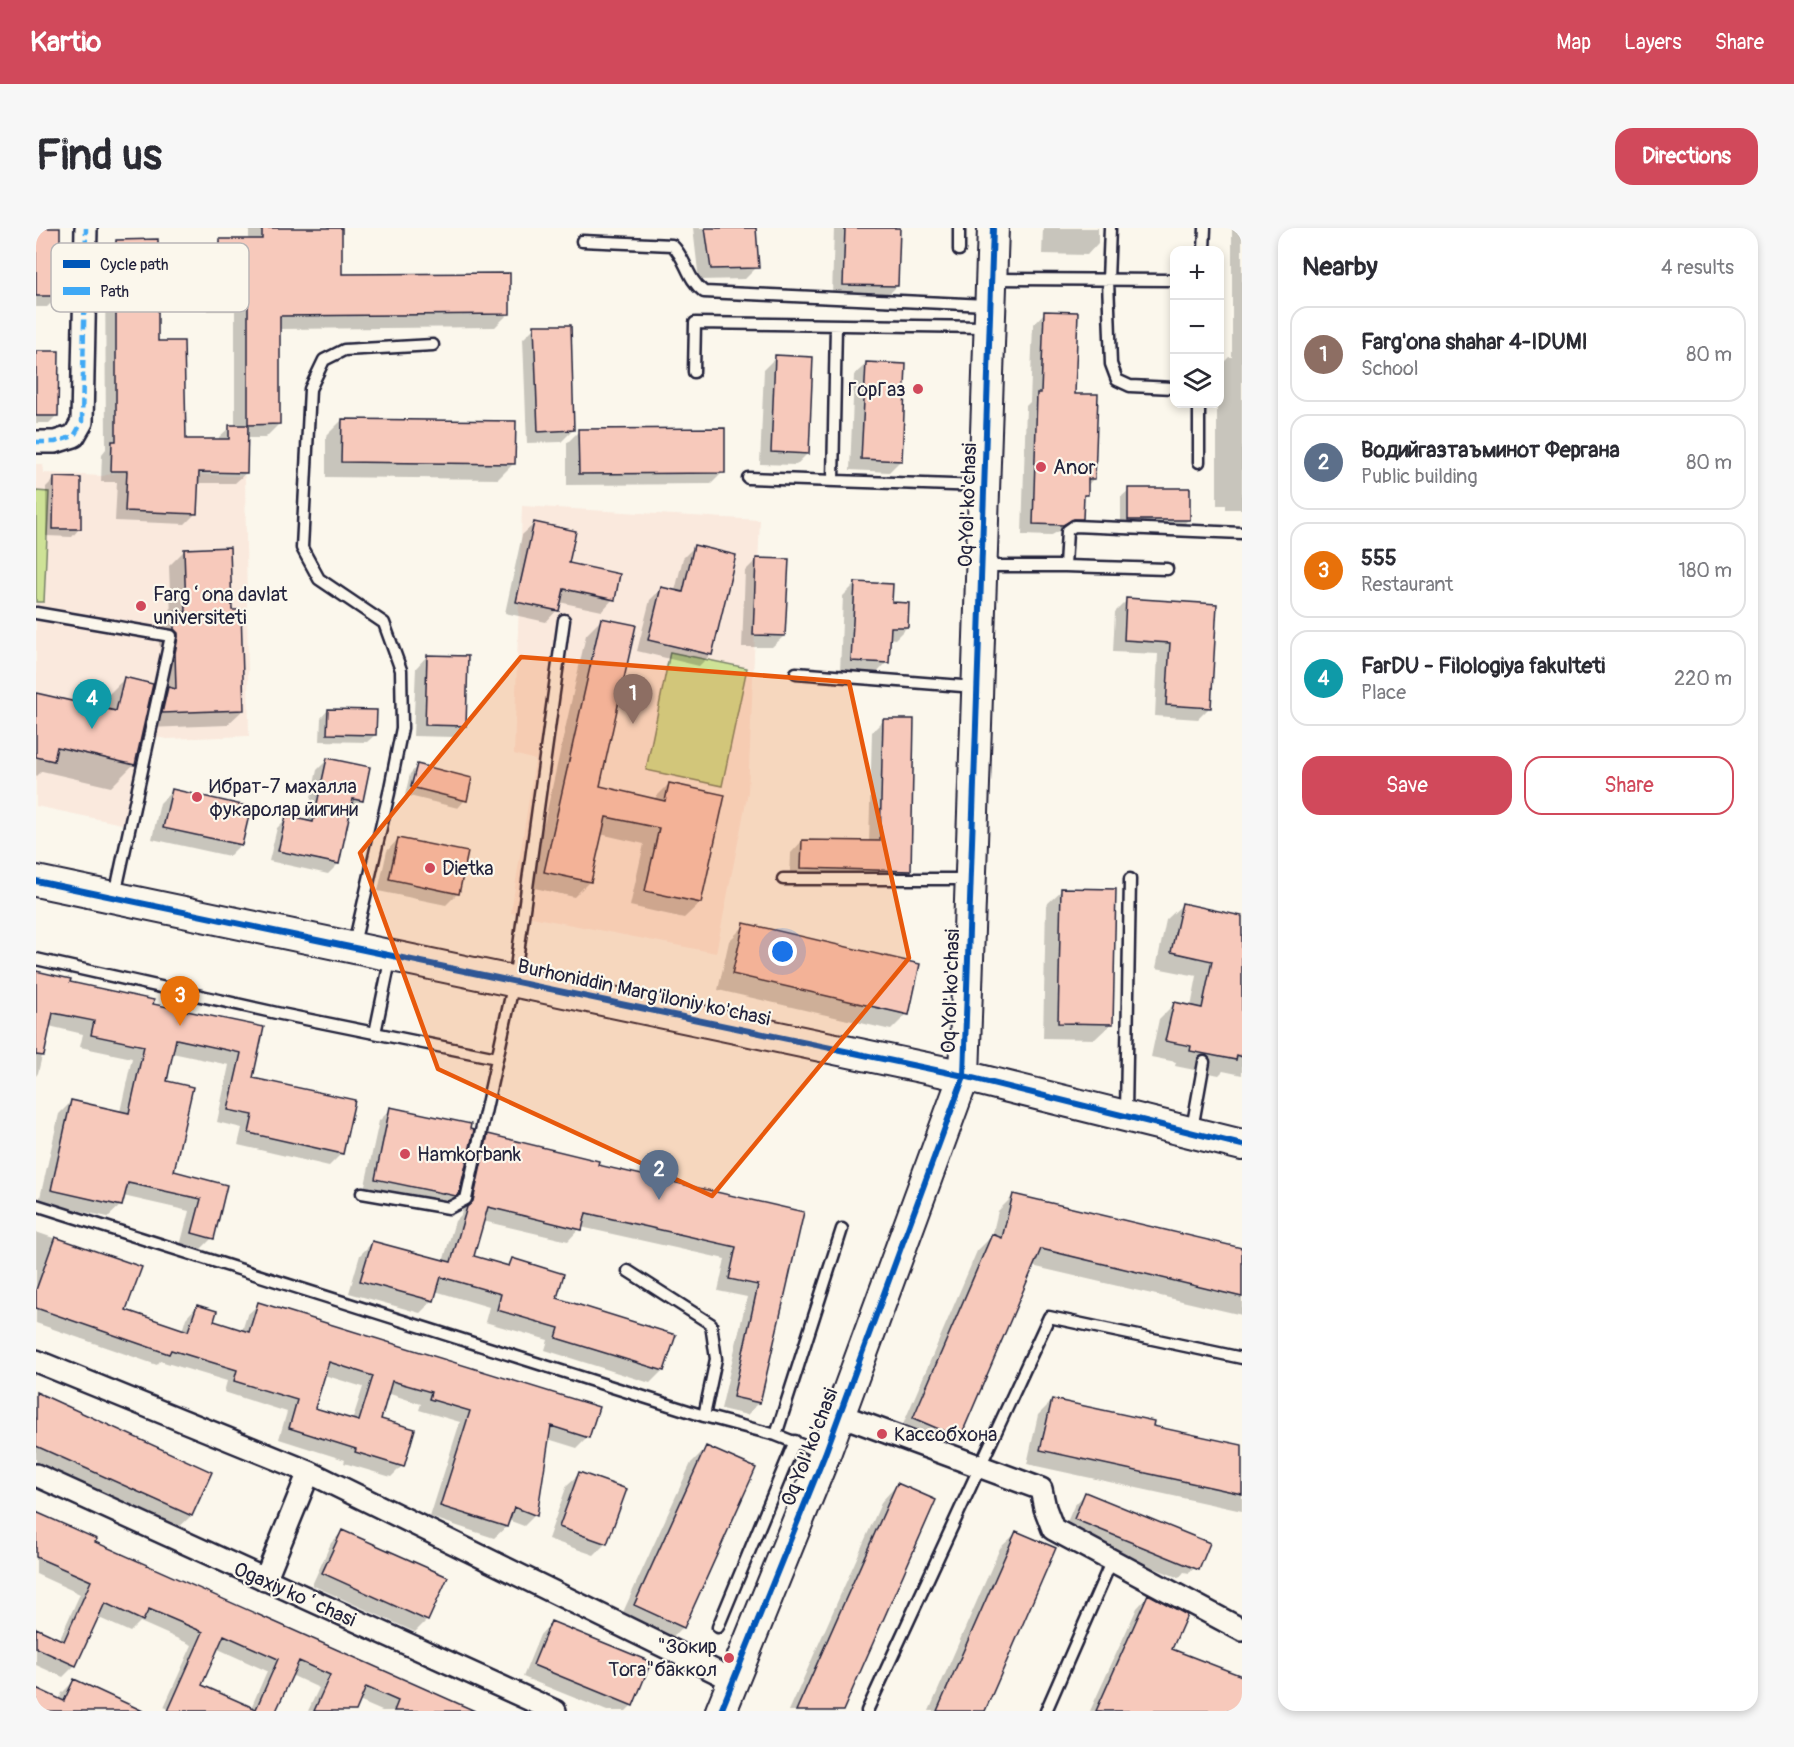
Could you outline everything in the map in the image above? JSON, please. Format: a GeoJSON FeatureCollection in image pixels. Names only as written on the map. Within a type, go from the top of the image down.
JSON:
{"type":"FeatureCollection","features":[{"type":"Feature","properties":{"kind":"street"},"geometry":{"type":"LineString","coordinates":[[86,228],[86,243]]}},
{"type":"Feature","properties":{"kind":"street","name":"Oq Yol' ko'chasi"},"geometry":{"type":"LineString","coordinates":[[721,1711],[840,1415],[964,1076],[993,228]]}},
{"type":"Feature","properties":{"kind":"street"},"geometry":{"type":"LineString","coordinates":[[36,442],[55,442],[74,436],[82,422],[84,312]]}},
{"type":"Feature","properties":{"kind":"street","name":"Burhoniddin Marg'iloniy ko'chasi"},"geometry":{"type":"LineString","coordinates":[[36,881],[964,1076],[1242,1145]]}},
{"type":"Feature","properties":{"kind":"street"},"geometry":{"type":"LineString","coordinates":[[36,1361],[309,1472],[734,1680]]}},
{"type":"Feature","properties":{"kind":"street"},"geometry":{"type":"LineString","coordinates":[[840,1415],[1041,1489],[1053,1529],[1242,1629]]}},
{"type":"Feature","properties":{"kind":"street"},"geometry":{"type":"LineString","coordinates":[[265,1580],[309,1472]]}},
{"type":"Feature","properties":{"kind":"street","name":"Ogaxiy koʻchasi"},"geometry":{"type":"LineString","coordinates":[[36,1475],[555,1711]]}},
{"type":"Feature","properties":{"kind":"lane"},"geometry":{"type":"LineString","coordinates":[[959,228],[959,250]]}},
{"type":"Feature","properties":{"kind":"lane"},"geometry":{"type":"LineString","coordinates":[[1110,228],[1108,280],[1111,364],[1117,380],[1130,386],[1170,388]]}},
{"type":"Feature","properties":{"kind":"lane"},"geometry":{"type":"LineString","coordinates":[[1204,246],[1205,228]]}},
{"type":"Feature","properties":{"kind":"lane"},"geometry":{"type":"LineString","coordinates":[[582,241],[672,245],[678,251],[694,284],[704,292],[990,304]]}},
{"type":"Feature","properties":{"kind":"lane"},"geometry":{"type":"LineString","coordinates":[[694,372],[694,323],[836,325],[990,304],[1108,280],[1170,280]]}},
{"type":"Feature","properties":{"kind":"lane"},"geometry":{"type":"LineString","coordinates":[[833,481],[836,325]]}},
{"type":"Feature","properties":{"kind":"lane"},"geometry":{"type":"LineString","coordinates":[[353,948],[402,728],[401,670],[384,623],[319,579],[302,548],[310,389],[324,360],[344,350],[433,345]]}},
{"type":"Feature","properties":{"kind":"lane"},"geometry":{"type":"LineString","coordinates":[[1199,408],[1199,462]]}},
{"type":"Feature","properties":{"kind":"lane"},"geometry":{"type":"LineString","coordinates":[[748,478],[984,486]]}},
{"type":"Feature","properties":{"kind":"lane"},"geometry":{"type":"LineString","coordinates":[[1065,566],[1066,531],[1074,526],[1242,533]]}},
{"type":"Feature","properties":{"kind":"lane"},"geometry":{"type":"LineString","coordinates":[[981,567],[1065,566],[1167,570]]}},
{"type":"Feature","properties":{"kind":"lane"},"geometry":{"type":"LineString","coordinates":[[36,613],[171,636],[114,897]]}},
{"type":"Feature","properties":{"kind":"lane"},"geometry":{"type":"LineString","coordinates":[[362,1193],[449,1208],[466,1199],[513,982],[564,620]]}},
{"type":"Feature","properties":{"kind":"lane"},"geometry":{"type":"LineString","coordinates":[[796,673],[977,687]]}},
{"type":"Feature","properties":{"kind":"lane"},"geometry":{"type":"LineString","coordinates":[[783,879],[971,879]]}},
{"type":"Feature","properties":{"kind":"lane"},"geometry":{"type":"LineString","coordinates":[[1126,1116],[1130,879]]}},
{"type":"Feature","properties":{"kind":"lane"},"geometry":{"type":"LineString","coordinates":[[375,1033],[391,956]]}},
{"type":"Feature","properties":{"kind":"lane"},"geometry":{"type":"LineString","coordinates":[[36,959],[281,1014],[497,1058]]}},
{"type":"Feature","properties":{"kind":"lane"},"geometry":{"type":"LineString","coordinates":[[1191,1132],[1204,1062]]}},
{"type":"Feature","properties":{"kind":"lane"},"geometry":{"type":"LineString","coordinates":[[36,1204],[704,1416],[795,1441],[825,1454]]}},
{"type":"Feature","properties":{"kind":"lane"},"geometry":{"type":"LineString","coordinates":[[776,1435],[842,1229]]}},
{"type":"Feature","properties":{"kind":"lane"},"geometry":{"type":"LineString","coordinates":[[628,1271],[711,1324],[716,1359],[704,1416]]}},
{"type":"Feature","properties":{"kind":"lane"},"geometry":{"type":"LineString","coordinates":[[867,1711],[1049,1317],[1242,1358]]}},
{"type":"Feature","properties":{"kind":"lane"},"geometry":{"type":"LineString","coordinates":[[718,1627],[795,1441]]}},
{"type":"Feature","properties":{"kind":"lane"},"geometry":{"type":"LineString","coordinates":[[1046,1711],[1113,1560]]}},
{"type":"Feature","properties":{"kind":"highlighted area"},"geometry":{"type":"Polygon","coordinates":[[[521,657],[849,682],[909,958],[712,1196],[438,1069],[360,853],[521,657]]]}},
{"type":"Feature","properties":{"kind":"shaded area","name":"Fargʻona davlat universiteti"},"geometry":{"type":"Polygon","coordinates":[[[36,464],[43,464],[44,473],[102,476],[120,472],[245,476],[249,736],[167,739],[151,736],[131,826],[36,806],[36,464]]]}},
{"type":"Feature","properties":{"kind":"shaded area"},"geometry":{"type":"Polygon","coordinates":[[[522,506],[760,520],[748,792],[716,953],[511,913],[535,760],[514,754],[522,506]]]}},
{"type":"Feature","properties":{"kind":"green space"},"geometry":{"type":"Polygon","coordinates":[[[36,491],[49,492],[44,602],[36,602],[36,491]]]}},
{"type":"Feature","properties":{"kind":"green space"},"geometry":{"type":"Polygon","coordinates":[[[670,652],[747,668],[722,786],[646,770],[670,652]]]}},
{"type":"Feature","properties":{"kind":"building"},"geometry":{"type":"Polygon","coordinates":[[[36,228],[60,228],[60,243],[51,243],[51,296],[36,296],[36,228]]]}},
{"type":"Feature","properties":{"kind":"building"},"geometry":{"type":"Polygon","coordinates":[[[262,228],[342,228],[342,274],[510,273],[510,314],[280,316],[280,424],[248,425],[249,243],[220,243],[220,239],[262,239],[262,228]]]}},
{"type":"Feature","properties":{"kind":"building"},"geometry":{"type":"Polygon","coordinates":[[[705,228],[756,228],[759,268],[711,269],[705,228]]]}},
{"type":"Feature","properties":{"kind":"building"},"geometry":{"type":"Polygon","coordinates":[[[845,228],[900,228],[898,286],[843,285],[845,228]]]}},
{"type":"Feature","properties":{"kind":"building"},"geometry":{"type":"Polygon","coordinates":[[[158,239],[158,243],[116,243],[116,240],[158,239]]]}},
{"type":"Feature","properties":{"kind":"building"},"geometry":{"type":"Polygon","coordinates":[[[1044,311],[1078,312],[1075,394],[1098,394],[1095,479],[1088,479],[1088,495],[1084,495],[1083,519],[1074,519],[1063,525],[1033,524],[1037,393],[1041,393],[1044,311]]]}},
{"type":"Feature","properties":{"kind":"building"},"geometry":{"type":"Polygon","coordinates":[[[116,312],[158,312],[158,341],[184,341],[186,439],[229,439],[229,425],[248,425],[247,473],[199,472],[197,514],[125,511],[127,471],[111,471],[112,441],[116,441],[116,312]]]}},
{"type":"Feature","properties":{"kind":"building"},"geometry":{"type":"Polygon","coordinates":[[[534,325],[571,325],[574,430],[538,432],[534,325]]]}},
{"type":"Feature","properties":{"kind":"building"},"geometry":{"type":"Polygon","coordinates":[[[36,351],[59,351],[58,416],[36,416],[36,351]]]}},
{"type":"Feature","properties":{"kind":"building"},"geometry":{"type":"Polygon","coordinates":[[[775,355],[813,357],[809,454],[771,452],[775,355]]]}},
{"type":"Feature","properties":{"kind":"building"},"geometry":{"type":"Polygon","coordinates":[[[866,362],[906,364],[902,461],[861,459],[866,362]]]}},
{"type":"Feature","properties":{"kind":"building"},"geometry":{"type":"Polygon","coordinates":[[[342,419],[516,421],[515,464],[341,462],[342,419]]]}},
{"type":"Feature","properties":{"kind":"building"},"geometry":{"type":"Polygon","coordinates":[[[725,428],[725,473],[579,474],[578,429],[725,428]]]}},
{"type":"Feature","properties":{"kind":"building"},"geometry":{"type":"Polygon","coordinates":[[[54,477],[81,478],[81,529],[53,529],[54,477]]]}},
{"type":"Feature","properties":{"kind":"building"},"geometry":{"type":"Polygon","coordinates":[[[1128,488],[1190,488],[1190,520],[1128,520],[1128,488]]]}},
{"type":"Feature","properties":{"kind":"building"},"geometry":{"type":"Polygon","coordinates":[[[534,522],[576,531],[569,563],[620,574],[615,600],[564,589],[559,611],[516,602],[534,522]]]}},
{"type":"Feature","properties":{"kind":"building"},"geometry":{"type":"Polygon","coordinates":[[[694,545],[736,555],[712,655],[648,640],[661,587],[683,592],[694,545]]]}},
{"type":"Feature","properties":{"kind":"building"},"geometry":{"type":"Polygon","coordinates":[[[230,547],[232,610],[241,610],[244,710],[162,713],[168,687],[176,689],[175,653],[178,633],[174,629],[174,612],[186,612],[184,549],[230,547]]]}},
{"type":"Feature","properties":{"kind":"building"},"geometry":{"type":"Polygon","coordinates":[[[756,558],[789,559],[785,636],[753,635],[756,558]]]}},
{"type":"Feature","properties":{"kind":"building"},"geometry":{"type":"Polygon","coordinates":[[[855,582],[893,584],[892,602],[909,603],[908,627],[891,627],[889,663],[851,661],[855,582]]]}},
{"type":"Feature","properties":{"kind":"building"},"geometry":{"type":"Polygon","coordinates":[[[1126,598],[1217,604],[1211,708],[1166,705],[1170,643],[1124,640],[1126,598]]]}},
{"type":"Feature","properties":{"kind":"building"},"geometry":{"type":"Polygon","coordinates":[[[601,618],[636,625],[600,786],[665,801],[669,783],[725,795],[701,903],[645,891],[659,828],[606,817],[591,882],[544,872],[601,618]]]}},
{"type":"Feature","properties":{"kind":"building"},"geometry":{"type":"Polygon","coordinates":[[[427,655],[468,656],[466,726],[425,725],[427,655]]]}},
{"type":"Feature","properties":{"kind":"building"},"geometry":{"type":"Polygon","coordinates":[[[124,677],[153,684],[135,765],[57,747],[54,761],[36,757],[36,693],[116,711],[124,677]]]}},
{"type":"Feature","properties":{"kind":"building"},"geometry":{"type":"Polygon","coordinates":[[[328,709],[377,710],[376,735],[327,734],[328,709]]]}},
{"type":"Feature","properties":{"kind":"building"},"geometry":{"type":"Polygon","coordinates":[[[883,719],[914,719],[911,871],[801,868],[802,840],[880,841],[883,719]]]}},
{"type":"Feature","properties":{"kind":"building"},"geometry":{"type":"Polygon","coordinates":[[[327,758],[370,767],[363,801],[353,799],[339,864],[278,851],[286,816],[313,822],[327,758]]]}},
{"type":"Feature","properties":{"kind":"building"},"geometry":{"type":"Polygon","coordinates":[[[417,764],[472,778],[467,801],[411,787],[417,764]]]}},
{"type":"Feature","properties":{"kind":"building"},"geometry":{"type":"Polygon","coordinates":[[[172,789],[251,807],[242,845],[163,828],[172,789]]]}},
{"type":"Feature","properties":{"kind":"building"},"geometry":{"type":"Polygon","coordinates":[[[398,838],[468,852],[459,894],[389,879],[398,838]]]}},
{"type":"Feature","properties":{"kind":"building"},"geometry":{"type":"Polygon","coordinates":[[[1061,888],[1116,889],[1113,1024],[1058,1023],[1061,888]]]}},
{"type":"Feature","properties":{"kind":"building"},"geometry":{"type":"Polygon","coordinates":[[[1182,903],[1242,916],[1242,1057],[1237,1055],[1236,1060],[1190,1051],[1191,1046],[1165,1041],[1174,1002],[1202,1008],[1212,961],[1171,952],[1182,903]]]}},
{"type":"Feature","properties":{"kind":"building"},"geometry":{"type":"Polygon","coordinates":[[[744,923],[920,964],[909,1015],[732,974],[744,923]]]}},
{"type":"Feature","properties":{"kind":"building"},"geometry":{"type":"Polygon","coordinates":[[[36,971],[71,979],[70,982],[154,1000],[153,1004],[264,1027],[253,1078],[355,1100],[343,1154],[249,1133],[253,1115],[228,1110],[241,1053],[176,1039],[167,1081],[193,1087],[174,1171],[227,1185],[214,1239],[192,1233],[201,1199],[128,1183],[122,1206],[51,1190],[71,1100],[129,1113],[144,1046],[91,1035],[94,1021],[53,1013],[44,1056],[36,1055],[36,971]]]}},
{"type":"Feature","properties":{"kind":"building"},"geometry":{"type":"Polygon","coordinates":[[[390,1107],[471,1124],[470,1129],[474,1130],[459,1194],[456,1196],[375,1179],[390,1107]]]}},
{"type":"Feature","properties":{"kind":"building"},"geometry":{"type":"Polygon","coordinates":[[[488,1134],[599,1161],[598,1165],[804,1212],[760,1403],[733,1397],[758,1285],[729,1279],[736,1247],[586,1213],[582,1230],[488,1207],[474,1256],[509,1266],[512,1258],[564,1274],[557,1298],[676,1335],[664,1371],[556,1338],[559,1328],[497,1310],[501,1294],[441,1277],[434,1301],[360,1281],[372,1241],[451,1262],[467,1207],[473,1201],[488,1134]]]}},
{"type":"Feature","properties":{"kind":"building"},"geometry":{"type":"Polygon","coordinates":[[[1013,1194],[1242,1248],[1242,1297],[1041,1249],[960,1438],[913,1418],[992,1234],[1002,1238],[1013,1194]]]}},
{"type":"Feature","properties":{"kind":"building"},"geometry":{"type":"Polygon","coordinates":[[[55,1237],[142,1267],[126,1310],[188,1331],[197,1305],[217,1311],[214,1321],[249,1332],[258,1302],[599,1407],[589,1438],[551,1426],[537,1516],[514,1507],[507,1527],[440,1506],[470,1411],[429,1399],[431,1392],[392,1381],[381,1419],[415,1429],[404,1467],[289,1428],[297,1400],[234,1381],[237,1370],[171,1350],[169,1354],[36,1308],[36,1290],[55,1237]],[[329,1362],[315,1408],[359,1421],[373,1376],[329,1362]]]}},
{"type":"Feature","properties":{"kind":"building"},"geometry":{"type":"Polygon","coordinates":[[[36,1392],[212,1472],[192,1516],[36,1446],[36,1392]]]}},
{"type":"Feature","properties":{"kind":"building"},"geometry":{"type":"Polygon","coordinates":[[[1052,1399],[1154,1421],[1153,1426],[1242,1445],[1242,1494],[1040,1450],[1052,1399]]]}},
{"type":"Feature","properties":{"kind":"building"},"geometry":{"type":"Polygon","coordinates":[[[706,1446],[756,1468],[684,1628],[634,1605],[706,1446]]]}},
{"type":"Feature","properties":{"kind":"building"},"geometry":{"type":"Polygon","coordinates":[[[579,1472],[627,1489],[607,1544],[559,1527],[579,1472]]]}},
{"type":"Feature","properties":{"kind":"building"},"geometry":{"type":"Polygon","coordinates":[[[897,1483],[936,1500],[843,1711],[796,1711],[897,1483]]]}},
{"type":"Feature","properties":{"kind":"building"},"geometry":{"type":"Polygon","coordinates":[[[1085,1492],[1210,1543],[1199,1570],[1074,1519],[1085,1492]]]}},
{"type":"Feature","properties":{"kind":"building"},"geometry":{"type":"Polygon","coordinates":[[[36,1512],[97,1539],[95,1542],[475,1711],[394,1711],[398,1701],[366,1687],[356,1711],[314,1711],[330,1675],[299,1661],[276,1711],[168,1711],[203,1632],[149,1609],[143,1621],[105,1603],[76,1666],[36,1648],[36,1628],[64,1641],[91,1581],[36,1557],[36,1512]],[[224,1635],[202,1685],[256,1709],[278,1659],[224,1635]]]}},
{"type":"Feature","properties":{"kind":"building"},"geometry":{"type":"Polygon","coordinates":[[[342,1530],[448,1577],[428,1621],[322,1573],[342,1530]]]}},
{"type":"Feature","properties":{"kind":"building"},"geometry":{"type":"Polygon","coordinates":[[[1016,1531],[1056,1548],[985,1711],[937,1711],[1016,1531]]]}},
{"type":"Feature","properties":{"kind":"building"},"geometry":{"type":"Polygon","coordinates":[[[1148,1594],[1187,1615],[1172,1649],[1242,1676],[1242,1711],[1096,1711],[1148,1594]]]}},
{"type":"Feature","properties":{"kind":"building"},"geometry":{"type":"Polygon","coordinates":[[[551,1621],[651,1662],[633,1706],[533,1665],[551,1621]]]}},
{"type":"Feature","properties":{"kind":"building"},"geometry":{"type":"Polygon","coordinates":[[[74,1679],[143,1711],[36,1711],[36,1688],[64,1701],[74,1679]]]}},
{"type":"Feature","properties":{"kind":"marked path"},"geometry":{"type":"LineString","coordinates":[[86,228],[86,243]]}},
{"type":"Feature","properties":{"kind":"marked path"},"geometry":{"type":"LineString","coordinates":[[36,442],[55,442],[74,436],[82,422],[84,312]]}},
{"type":"Feature","properties":{"kind":"cycle path"},"geometry":{"type":"LineString","coordinates":[[721,1711],[825,1454],[964,1076],[993,228]]}},
{"type":"Feature","properties":{"kind":"cycle path"},"geometry":{"type":"LineString","coordinates":[[36,881],[964,1076],[1242,1145]]}},
{"type":"Feature","properties":{"kind":"place","name":"ГорГаз"},"geometry":{"type":"Point","coordinates":[918,389]}},
{"type":"Feature","properties":{"kind":"place","name":"Anor"},"geometry":{"type":"Point","coordinates":[1041,467]}},
{"type":"Feature","properties":{"kind":"place","name":"Fargʻona davlat universiteti"},"geometry":{"type":"Point","coordinates":[141,606]}},
{"type":"Feature","properties":{"kind":"place","name":"Farg'ona shahar 4-IDUMI"},"geometry":{"type":"Point","coordinates":[633,724]}},
{"type":"Feature","properties":{"kind":"place","name":"FarDU - Filologiya fakulteti"},"geometry":{"type":"Point","coordinates":[92,729]}},
{"type":"Feature","properties":{"kind":"place","name":"Ибрат-7 махалла фукаролар йигини"},"geometry":{"type":"Point","coordinates":[197,797]}},
{"type":"Feature","properties":{"kind":"place","name":"Dietka"},"geometry":{"type":"Point","coordinates":[430,868]}},
{"type":"Feature","properties":{"kind":"place","name":"555"},"geometry":{"type":"Point","coordinates":[180,1026]}},
{"type":"Feature","properties":{"kind":"place","name":"Hamkorbank"},"geometry":{"type":"Point","coordinates":[405,1154]}},
{"type":"Feature","properties":{"kind":"place","name":"Водийгазтаъминот Фергана"},"geometry":{"type":"Point","coordinates":[659,1200]}},
{"type":"Feature","properties":{"kind":"place","name":"Кассобхона"},"geometry":{"type":"Point","coordinates":[882,1434]}},
{"type":"Feature","properties":{"kind":"place","name":"\"Зокир Тога\"баккол"},"geometry":{"type":"Point","coordinates":[729,1658]}}]}
